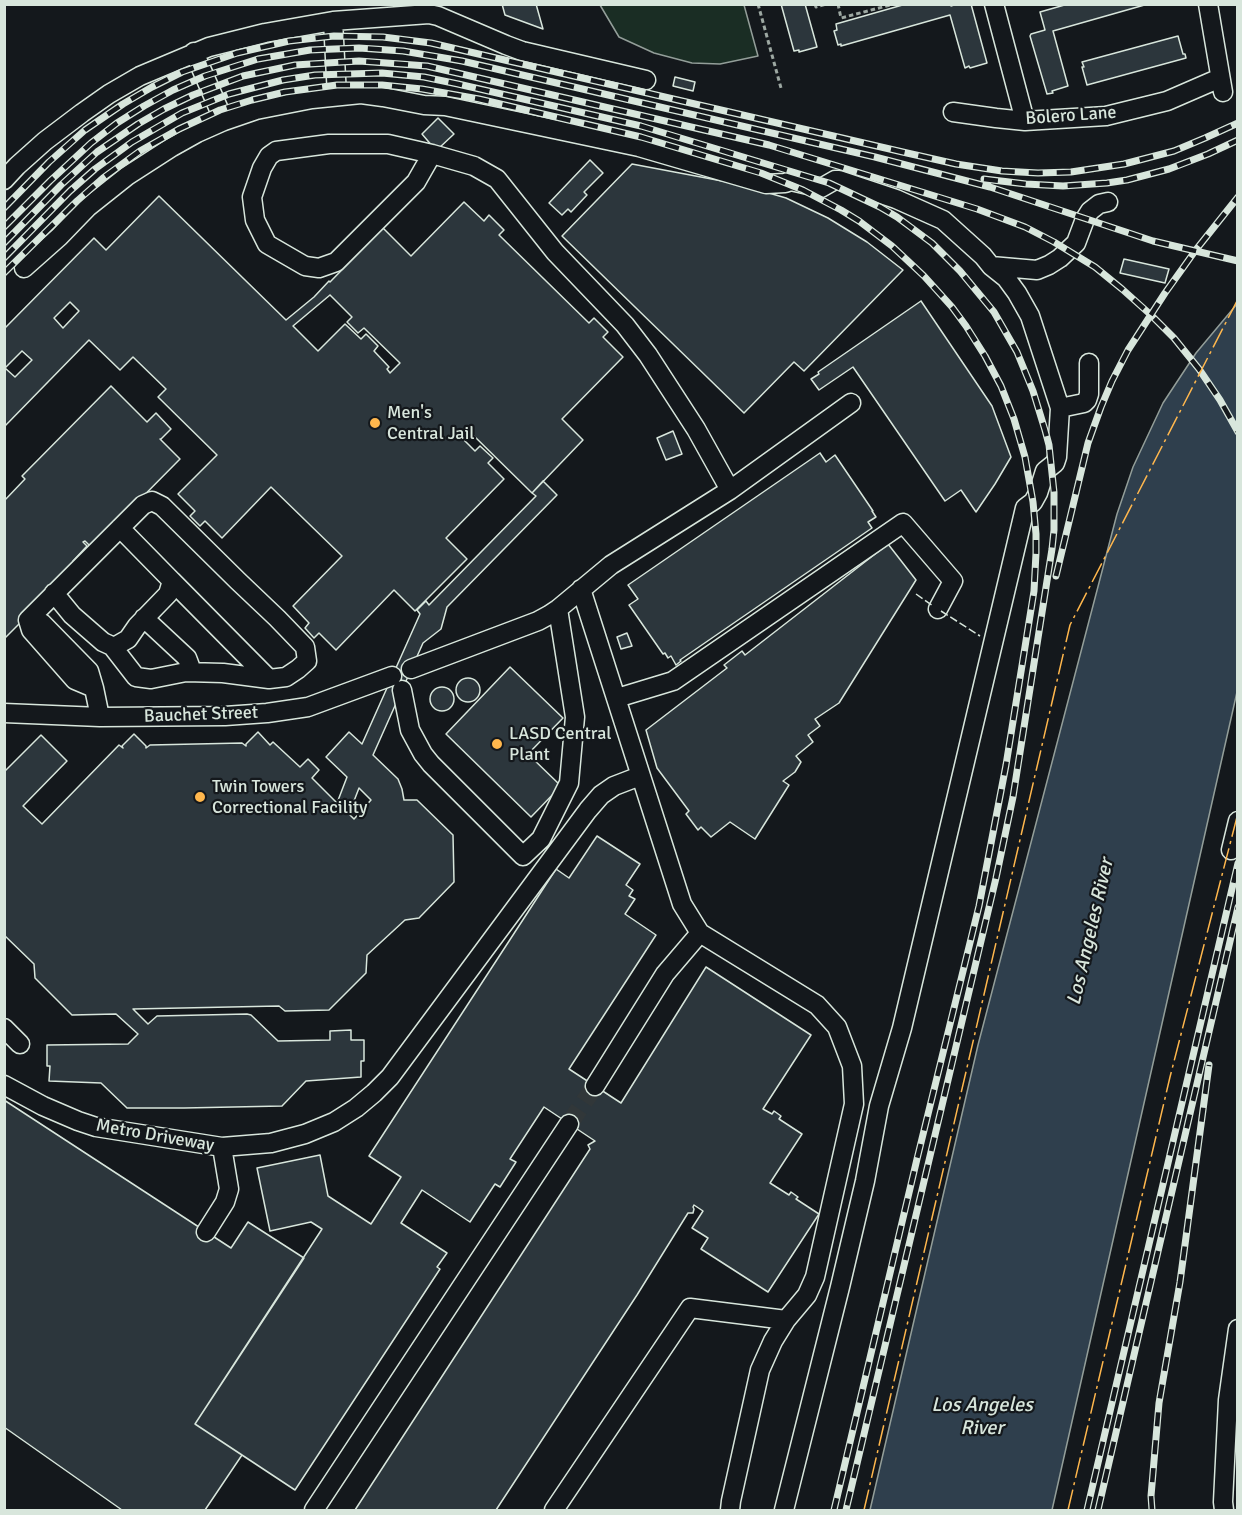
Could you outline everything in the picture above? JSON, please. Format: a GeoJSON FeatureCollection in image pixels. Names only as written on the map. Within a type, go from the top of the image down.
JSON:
{"type":"FeatureCollection","features":[{"type":"Feature","properties":{"kind":"street"},"geometry":{"type":"LineString","coordinates":[[994,4],[1025,121]]}},
{"type":"Feature","properties":{"kind":"street","name":"Bolero Lane"},"geometry":{"type":"LineString","coordinates":[[952,112],[1025,121],[1106,116],[1222,85],[1208,4]]}},
{"type":"Feature","properties":{"kind":"street"},"geometry":{"type":"LineString","coordinates":[[4,180],[45,141],[109,94],[140,76],[194,52],[219,44],[333,21],[438,15],[522,51],[646,80]]}},
{"type":"Feature","properties":{"kind":"street"},"geometry":{"type":"LineString","coordinates":[[333,21],[337,96]]}},
{"type":"Feature","properties":{"kind":"street"},"geometry":{"type":"LineString","coordinates":[[194,52],[224,121]]}},
{"type":"Feature","properties":{"kind":"street"},"geometry":{"type":"LineString","coordinates":[[24,268],[88,207],[127,176],[172,147],[224,121],[256,110],[361,94],[424,105],[445,106],[639,147],[766,184],[791,181],[821,188],[839,180],[896,199],[943,219],[1006,278],[1017,293],[1030,316],[1060,408],[1057,457],[1055,463],[1045,471],[1034,502],[1025,508],[902,1028],[879,1106],[865,1181],[840,1287],[784,1510]]}},
{"type":"Feature","properties":{"kind":"street"},"geometry":{"type":"LineString","coordinates":[[432,153],[416,182],[336,262],[319,268],[305,266],[267,244],[255,220],[252,196],[262,168],[269,156],[276,151],[329,144],[388,144],[432,153],[474,166],[496,178],[555,252],[625,325],[648,355],[696,429],[730,490]]}},
{"type":"Feature","properties":{"kind":"street"},"geometry":{"type":"LineString","coordinates":[[991,266],[1037,270],[1049,265],[1076,243],[1090,211],[1099,204],[1108,202]]}},
{"type":"Feature","properties":{"kind":"street"},"geometry":{"type":"LineString","coordinates":[[1060,408],[1084,403],[1087,400],[1089,363]]}},
{"type":"Feature","properties":{"kind":"street"},"geometry":{"type":"LineString","coordinates":[[411,669],[538,621],[558,609],[611,565],[730,490],[851,403]]}},
{"type":"Feature","properties":{"kind":"street"},"geometry":{"type":"LineString","coordinates":[[54,593],[72,615],[103,642],[112,646],[136,677],[151,679],[186,672],[223,673],[269,679],[286,677],[307,661],[305,648],[162,506],[152,501],[143,505],[54,593],[28,620],[42,623],[89,671],[100,717]]}},
{"type":"Feature","properties":{"kind":"street"},"geometry":{"type":"LineString","coordinates":[[617,698],[673,681],[903,523],[953,581],[938,609]]}},
{"type":"Feature","properties":{"kind":"street"},"geometry":{"type":"LineString","coordinates":[[120,528],[269,679]]}},
{"type":"Feature","properties":{"kind":"street"},"geometry":{"type":"LineString","coordinates":[[112,646],[128,639],[144,618],[168,594],[172,581]]}},
{"type":"Feature","properties":{"kind":"street"},"geometry":{"type":"LineString","coordinates":[[581,590],[681,903],[700,933],[817,1005],[837,1027],[852,1066],[854,1104],[815,1277],[807,1294],[773,1341],[760,1370],[730,1510]]}},
{"type":"Feature","properties":{"kind":"street","name":"Bauchet Street"},"geometry":{"type":"LineString","coordinates":[[4,713],[100,717],[225,716],[267,713],[308,707],[397,683],[410,730],[423,754],[523,856],[541,839],[569,783],[575,717],[558,609]]}},
{"type":"Feature","properties":{"kind":"street"},"geometry":{"type":"LineString","coordinates":[[144,618],[187,658],[190,666],[186,672]]}},
{"type":"Feature","properties":{"kind":"street"},"geometry":{"type":"LineString","coordinates":[[222,1147],[271,1143],[305,1134],[342,1117],[374,1093],[397,1068],[588,810],[614,786],[640,776]]}},
{"type":"Feature","properties":{"kind":"street"},"geometry":{"type":"LineString","coordinates":[[1231,850],[1238,821]]}},
{"type":"Feature","properties":{"kind":"street"},"geometry":{"type":"LineString","coordinates":[[595,1086],[665,974],[700,933]]}},
{"type":"Feature","properties":{"kind":"street"},"geometry":{"type":"LineString","coordinates":[[4,1028],[20,1044]]}},
{"type":"Feature","properties":{"kind":"street","name":"Metro Driveway"},"geometry":{"type":"LineString","coordinates":[[4,1085],[43,1106],[96,1127],[222,1147],[229,1189],[225,1202],[206,1232]]}},
{"type":"Feature","properties":{"kind":"street"},"geometry":{"type":"LineString","coordinates":[[314,1510],[569,1124]]}},
{"type":"Feature","properties":{"kind":"street"},"geometry":{"type":"LineString","coordinates":[[554,1510],[690,1308],[786,1320]]}},
{"type":"Feature","properties":{"kind":"street"},"geometry":{"type":"LineString","coordinates":[[1224,1510],[1228,1400],[1238,1329]]}},
{"type":"Feature","properties":{"kind":"path"},"geometry":{"type":"LineString","coordinates":[[758,4],[781,88]]}},
{"type":"Feature","properties":{"kind":"path"},"geometry":{"type":"LineString","coordinates":[[815,4],[816,8],[827,4]]}},
{"type":"Feature","properties":{"kind":"path"},"geometry":{"type":"LineString","coordinates":[[838,4],[841,18],[894,4]]}},
{"type":"Feature","properties":{"kind":"green space"},"geometry":{"type":"Polygon","coordinates":[[[600,5],[744,5],[758,56],[720,64],[692,63],[654,53],[619,37],[600,5]]]}},
{"type":"Feature","properties":{"kind":"water","name":"Los Angeles River"},"geometry":{"type":"Polygon","coordinates":[[[1237,304],[1237,692],[1052,1510],[870,1510],[978,1045],[1117,514],[1133,467],[1163,403],[1196,353],[1237,304]]]}},
{"type":"Feature","properties":{"kind":"building"},"geometry":{"type":"Polygon","coordinates":[[[502,4],[536,4],[543,29],[505,15],[502,4]]]}},
{"type":"Feature","properties":{"kind":"building"},"geometry":{"type":"Polygon","coordinates":[[[781,4],[805,4],[817,47],[799,52],[799,50],[794,51],[781,4]]]}},
{"type":"Feature","properties":{"kind":"building"},"geometry":{"type":"Polygon","coordinates":[[[906,4],[951,4],[951,6],[971,4],[987,63],[965,68],[950,15],[838,45],[834,31],[837,30],[836,24],[906,4]]]}},
{"type":"Feature","properties":{"kind":"building"},"geometry":{"type":"Polygon","coordinates":[[[1068,4],[1148,4],[1053,31],[1068,86],[1047,94],[1030,36],[1045,30],[1040,12],[1068,4]]]}},
{"type":"Feature","properties":{"kind":"building"},"geometry":{"type":"Polygon","coordinates":[[[1178,36],[1186,58],[1087,85],[1082,62],[1178,36]]]}},
{"type":"Feature","properties":{"kind":"building"},"geometry":{"type":"Polygon","coordinates":[[[675,77],[695,82],[693,91],[673,86],[675,77]]]}},
{"type":"Feature","properties":{"kind":"building"},"geometry":{"type":"Polygon","coordinates":[[[438,118],[454,134],[438,149],[434,145],[433,147],[422,134],[438,118]]]}},
{"type":"Feature","properties":{"kind":"building"},"geometry":{"type":"Polygon","coordinates":[[[590,160],[603,173],[584,192],[587,195],[571,212],[568,209],[562,215],[549,203],[590,160]]]}},
{"type":"Feature","properties":{"kind":"building"},"geometry":{"type":"Polygon","coordinates":[[[632,164],[738,184],[786,198],[828,218],[867,242],[903,270],[804,371],[794,362],[744,413],[562,236],[632,164]]]}},
{"type":"Feature","properties":{"kind":"building","name":"Men's Central Jail"},"geometry":{"type":"Polygon","coordinates":[[[159,196],[286,320],[330,282],[383,228],[411,256],[464,202],[484,221],[489,215],[504,230],[499,235],[589,323],[594,318],[608,332],[603,337],[623,357],[562,419],[583,440],[532,493],[472,434],[467,439],[461,434],[460,436],[475,451],[480,446],[493,458],[488,463],[504,479],[446,538],[467,559],[415,611],[394,590],[336,650],[319,633],[314,638],[305,628],[309,623],[293,606],[342,556],[271,487],[222,538],[205,521],[200,526],[190,516],[195,511],[178,494],[217,455],[158,397],[166,389],[133,357],[120,370],[89,340],[4,427],[4,329],[94,238],[106,250],[159,196]],[[330,295],[293,326],[318,351],[345,324],[361,339],[366,334],[378,346],[374,351],[389,367],[387,369],[390,373],[400,363],[364,328],[358,333],[347,322],[352,317],[330,295]],[[70,302],[54,318],[63,328],[79,311],[70,302]],[[22,351],[5,368],[15,377],[32,360],[22,351]]]}},
{"type":"Feature","properties":{"kind":"building"},"geometry":{"type":"Polygon","coordinates":[[[1124,259],[1169,269],[1165,283],[1120,273],[1124,259]]]}},
{"type":"Feature","properties":{"kind":"building"},"geometry":{"type":"Polygon","coordinates":[[[921,301],[992,406],[1011,457],[976,512],[961,490],[945,501],[853,367],[819,390],[811,379],[921,301]]]}},
{"type":"Feature","properties":{"kind":"building"},"geometry":{"type":"Polygon","coordinates":[[[111,386],[147,422],[156,413],[171,429],[160,439],[180,459],[92,548],[85,541],[83,542],[87,546],[73,561],[77,566],[4,639],[4,501],[25,479],[22,476],[111,386]]]}},
{"type":"Feature","properties":{"kind":"building"},"geometry":{"type":"Polygon","coordinates":[[[673,431],[682,454],[666,460],[657,438],[673,431]]]}},
{"type":"Feature","properties":{"kind":"building"},"geometry":{"type":"Polygon","coordinates":[[[820,453],[826,462],[835,455],[873,511],[876,517],[868,522],[872,528],[680,660],[676,665],[671,656],[668,658],[665,653],[663,654],[629,605],[638,599],[628,585],[820,453]]]}},
{"type":"Feature","properties":{"kind":"building","name":"Twin Towers Correctional Facility"},"geometry":{"type":"Polygon","coordinates":[[[543,481],[557,495],[447,607],[441,629],[423,643],[373,755],[398,779],[404,800],[417,800],[453,835],[454,882],[419,918],[405,920],[367,955],[366,973],[329,1010],[285,1011],[279,1006],[133,1009],[148,1024],[157,1016],[247,1014],[251,1015],[278,1041],[330,1040],[330,1031],[351,1030],[351,1040],[364,1040],[361,1077],[306,1081],[282,1106],[184,1108],[127,1108],[101,1083],[49,1081],[50,1066],[47,1066],[47,1045],[128,1044],[138,1034],[116,1014],[72,1015],[35,978],[34,964],[4,935],[4,772],[41,735],[67,761],[23,806],[42,824],[119,745],[123,748],[122,746],[134,734],[146,748],[150,745],[242,743],[246,746],[258,732],[270,745],[273,742],[300,767],[308,759],[319,770],[312,778],[337,803],[347,777],[326,757],[349,732],[362,744],[420,614],[417,610],[426,601],[429,605],[536,496],[532,493],[543,481]],[[359,788],[349,814],[354,819],[371,800],[359,788]]]}},
{"type":"Feature","properties":{"kind":"building"},"geometry":{"type":"Polygon","coordinates":[[[888,544],[916,580],[839,703],[815,719],[820,726],[808,735],[813,742],[796,756],[801,762],[795,772],[783,781],[789,785],[755,839],[730,822],[711,837],[701,827],[698,830],[686,814],[689,811],[657,768],[646,730],[727,668],[724,665],[742,651],[745,655],[888,544]]]}},
{"type":"Feature","properties":{"kind":"building"},"geometry":{"type":"Polygon","coordinates":[[[627,633],[632,646],[621,649],[617,637],[627,633]]]}},
{"type":"Feature","properties":{"kind":"building","name":"LASD Central Plant"},"geometry":{"type":"Polygon","coordinates":[[[510,667],[563,718],[528,754],[561,786],[531,817],[446,734],[510,667]]]}},
{"type":"Feature","properties":{"kind":"building"},"geometry":{"type":"Polygon","coordinates":[[[468,678],[477,681],[480,690],[477,699],[468,702],[459,699],[456,690],[459,681],[468,678]]]}},
{"type":"Feature","properties":{"kind":"building"},"geometry":{"type":"Polygon","coordinates":[[[442,687],[451,690],[454,699],[451,708],[442,711],[433,708],[430,699],[433,690],[442,687]]]}},
{"type":"Feature","properties":{"kind":"building"},"geometry":{"type":"Polygon","coordinates":[[[597,836],[640,864],[626,885],[633,890],[629,896],[635,899],[625,914],[656,935],[569,1069],[621,1103],[706,967],[811,1035],[763,1109],[772,1114],[774,1111],[781,1116],[779,1119],[802,1134],[770,1183],[789,1195],[791,1192],[798,1197],[796,1199],[819,1214],[768,1292],[701,1249],[708,1238],[692,1228],[703,1211],[694,1205],[693,1213],[688,1213],[496,1510],[355,1510],[590,1149],[588,1145],[595,1141],[544,1107],[510,1159],[516,1162],[500,1187],[495,1184],[470,1222],[422,1190],[401,1223],[447,1253],[437,1267],[440,1269],[295,1490],[195,1424],[322,1229],[311,1222],[270,1231],[257,1168],[320,1155],[328,1196],[371,1224],[401,1177],[369,1156],[556,869],[569,878],[597,836]]]}},
{"type":"Feature","properties":{"kind":"building"},"geometry":{"type":"Polygon","coordinates":[[[4,1100],[231,1248],[248,1222],[304,1258],[195,1424],[242,1455],[205,1510],[122,1510],[4,1427],[4,1100]]]}},
{"type":"Feature","properties":{"kind":"tunnel"},"geometry":{"type":"LineString","coordinates":[[569,1124],[595,1086]]}},
{"type":"Feature","properties":{"kind":"railway"},"geometry":{"type":"LineString","coordinates":[[4,208],[49,162],[85,130],[152,87],[182,72],[237,53],[289,41],[334,36],[383,37],[431,43],[956,164],[1002,171],[1071,172],[1124,164],[1174,151],[1238,123]]}},
{"type":"Feature","properties":{"kind":"railway"},"geometry":{"type":"LineString","coordinates":[[4,227],[91,143],[117,123],[173,90],[205,76],[258,59],[310,50],[359,48],[403,51],[462,61],[875,157],[990,187],[1153,241],[1238,261]]}},
{"type":"Feature","properties":{"kind":"railway"},"geometry":{"type":"LineString","coordinates":[[4,243],[97,152],[138,124],[193,95],[243,76],[295,65],[359,61],[427,66],[769,145],[977,209],[1025,227],[1095,267],[1151,315],[1174,338],[1199,369],[1238,432]]}},
{"type":"Feature","properties":{"kind":"railway"},"geometry":{"type":"LineString","coordinates":[[4,258],[95,169],[132,142],[182,113],[229,94],[283,80],[315,75],[382,73],[424,77],[641,126],[829,183],[880,207],[932,243],[960,271],[994,312],[1017,352],[1033,391],[1049,445],[1054,492],[1052,549],[1013,797],[996,878],[846,1510]]}},
{"type":"Feature","properties":{"kind":"railway"},"geometry":{"type":"LineString","coordinates":[[4,273],[103,178],[140,151],[179,129],[220,110],[285,92],[337,85],[382,85],[479,99],[641,137],[761,173],[803,190],[859,221],[892,246],[924,276],[966,326],[1001,386],[1025,457],[1036,534],[1034,591],[1006,765],[979,906],[834,1510]]}},
{"type":"Feature","properties":{"kind":"railway"},"geometry":{"type":"LineString","coordinates":[[984,179],[1063,186],[1127,180],[1169,169],[1238,140]]}},
{"type":"Feature","properties":{"kind":"railway"},"geometry":{"type":"LineString","coordinates":[[1056,576],[1088,443],[1112,381],[1128,350],[1165,293],[1238,197]]}},
{"type":"Feature","properties":{"kind":"railway"},"geometry":{"type":"LineString","coordinates":[[1087,1510],[1238,863]]}},
{"type":"Feature","properties":{"kind":"railway"},"geometry":{"type":"LineString","coordinates":[[1098,1510],[1238,907]]}},
{"type":"Feature","properties":{"kind":"railway"},"geometry":{"type":"LineString","coordinates":[[1152,1510],[1151,1496],[1159,1403],[1180,1282],[1209,1065]]}},
{"type":"Feature","properties":{"kind":"fence"},"geometry":{"type":"LineString","coordinates":[[916,594],[933,606]]}},
{"type":"Feature","properties":{"kind":"fence"},"geometry":{"type":"LineString","coordinates":[[941,611],[980,636]]}},
{"type":"Feature","properties":{"kind":"power"},"geometry":{"type":"LineString","coordinates":[[864,1510],[1070,625],[1238,299]]}},
{"type":"Feature","properties":{"kind":"power"},"geometry":{"type":"LineString","coordinates":[[1068,1510],[1170,1077],[1238,813]]}},
{"type":"Feature","properties":{"kind":"place","name":"Men's Central Jail"},"geometry":{"type":"Point","coordinates":[375,423]}},
{"type":"Feature","properties":{"kind":"place","name":"LASD Central Plant"},"geometry":{"type":"Point","coordinates":[497,744]}},
{"type":"Feature","properties":{"kind":"place","name":"Twin Towers Correctional Facility"},"geometry":{"type":"Point","coordinates":[200,797]}}]}
